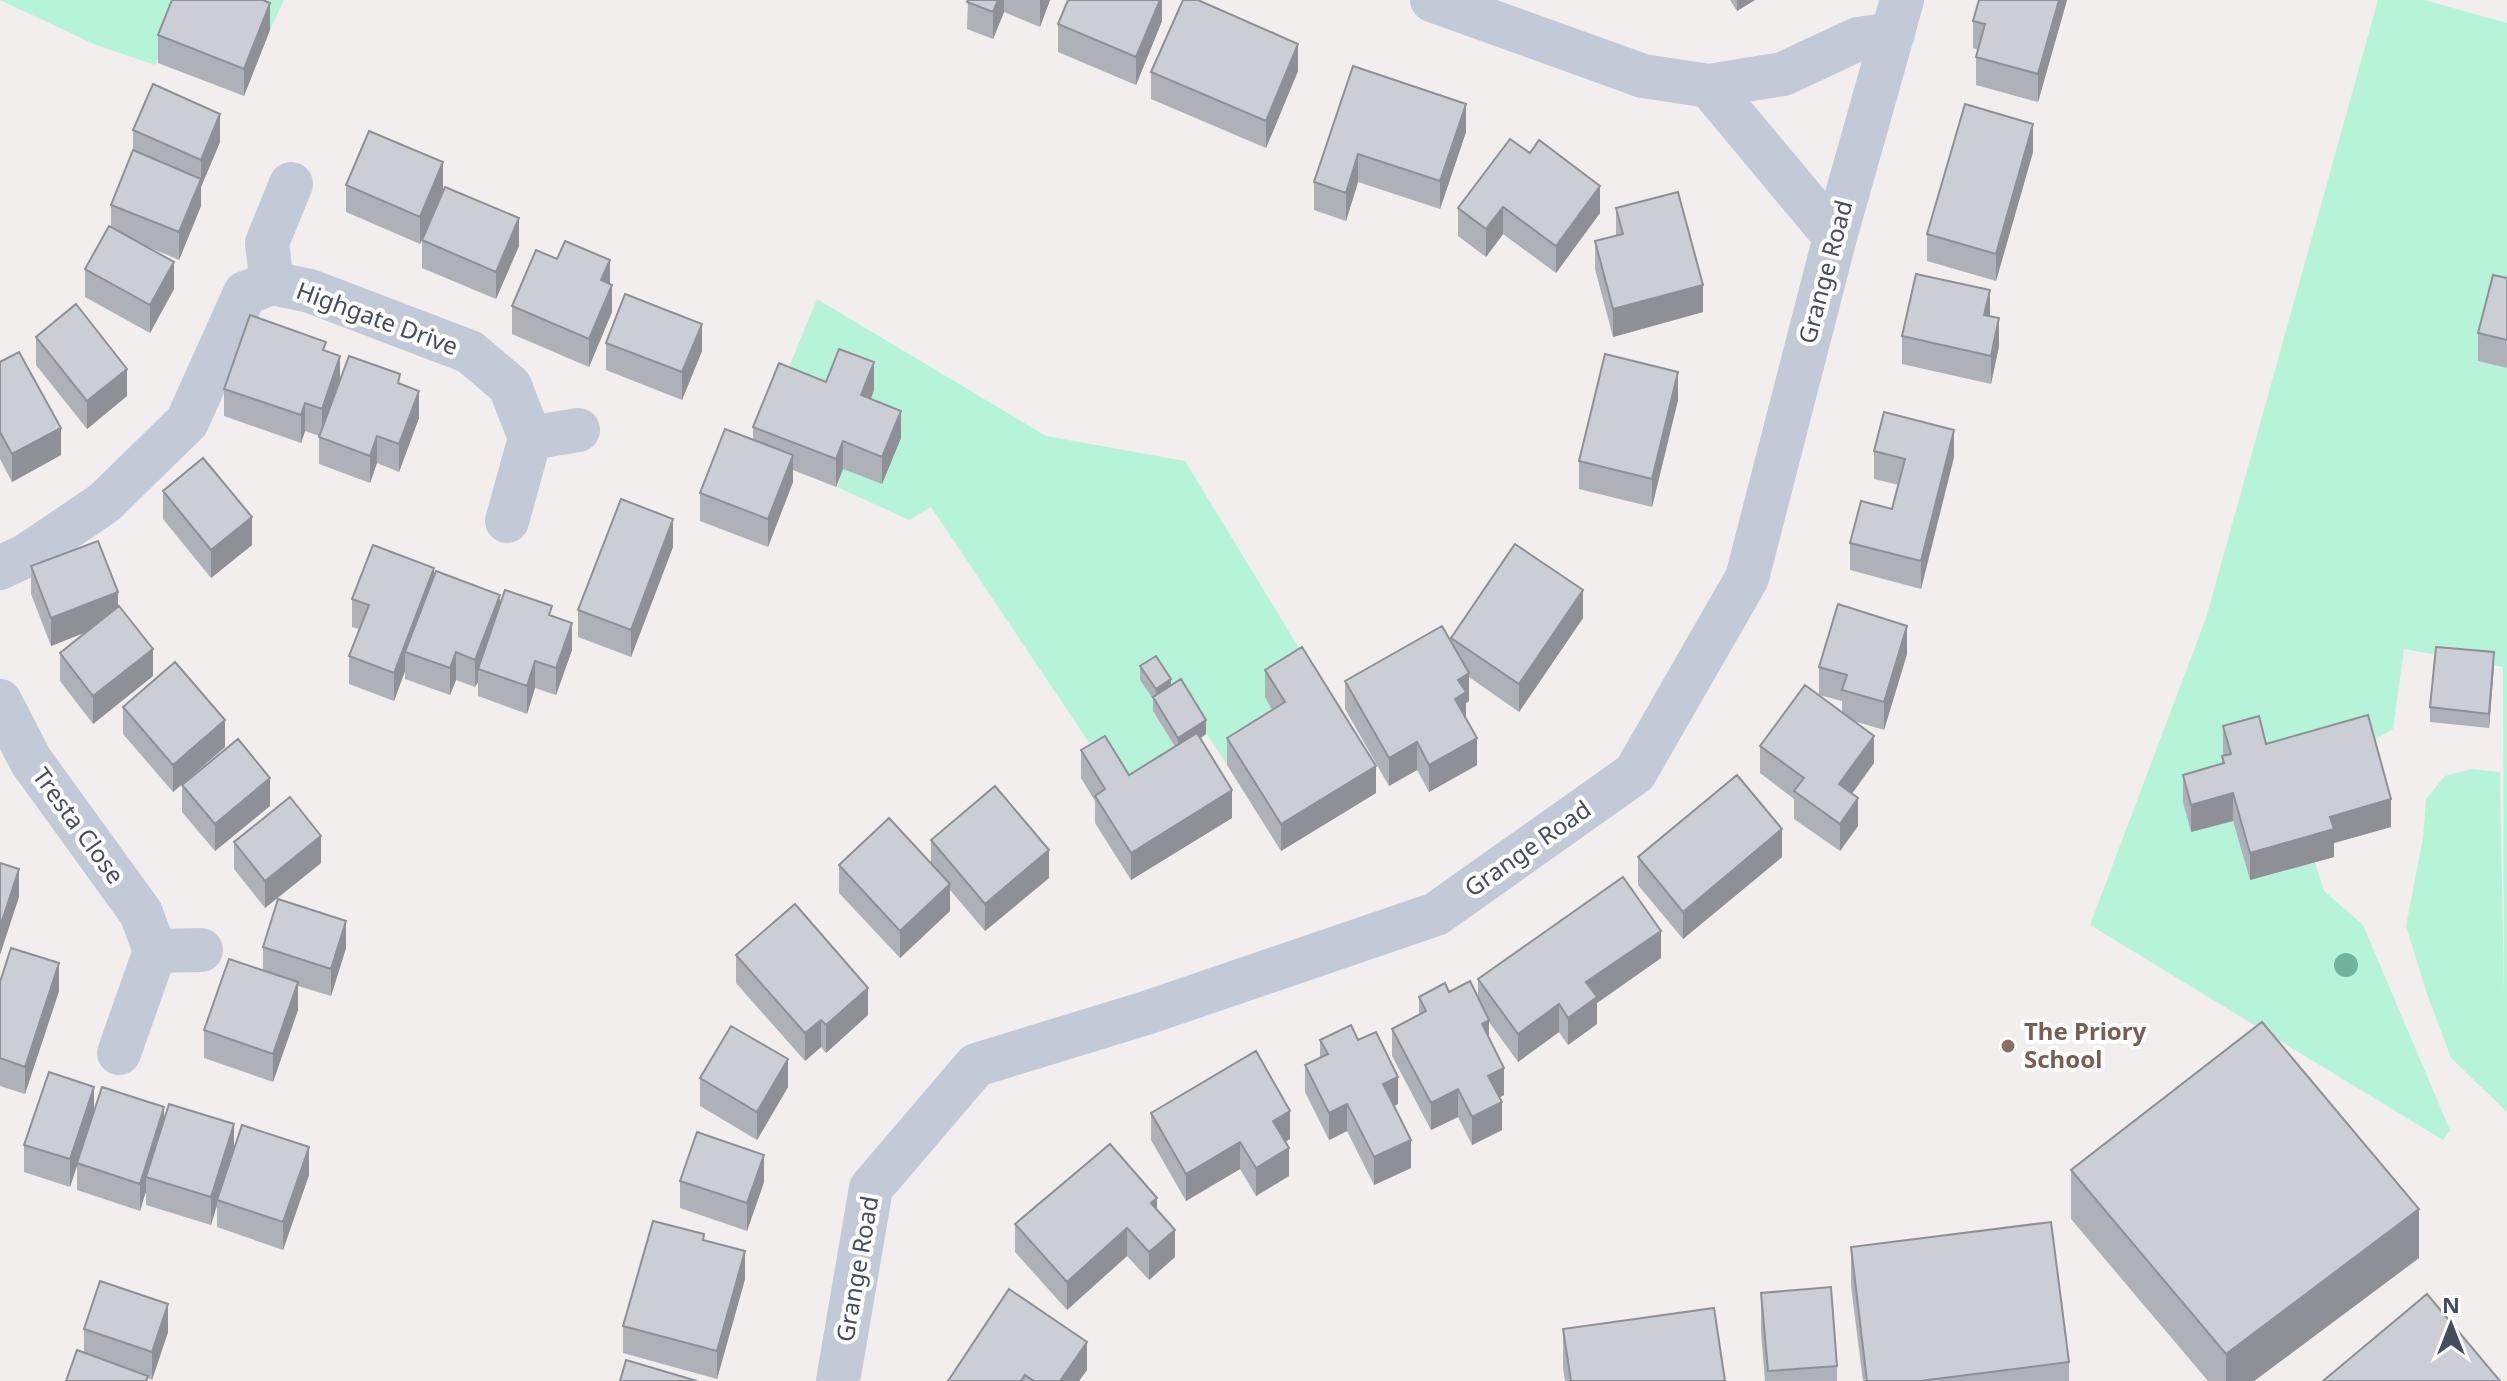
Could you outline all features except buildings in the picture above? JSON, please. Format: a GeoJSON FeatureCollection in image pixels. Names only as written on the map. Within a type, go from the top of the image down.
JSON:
{"type":"FeatureCollection","features":[{"type":"Feature","properties":{"kind":"street"},"geometry":{"type":"LineString","coordinates":[[1432,0],[1643,76],[1709,86],[1783,74],[1898,17]]}},
{"type":"Feature","properties":{"kind":"street","name":"Grange Road"},"geometry":{"type":"LineString","coordinates":[[838,1381],[871,1188],[976,1065],[1161,1008],[1436,914],[1635,773],[1747,578],[1835,237],[1898,17]]}},
{"type":"Feature","properties":{"kind":"street"},"geometry":{"type":"LineString","coordinates":[[1709,86],[1835,237]]}},
{"type":"Feature","properties":{"kind":"street"},"geometry":{"type":"LineString","coordinates":[[0,568],[27,555],[104,503],[187,422],[245,293],[272,283],[267,243],[291,184]]}},
{"type":"Feature","properties":{"kind":"street","name":"Highgate Drive"},"geometry":{"type":"LineString","coordinates":[[272,283],[310,291],[470,352],[510,386],[530,438]]}},
{"type":"Feature","properties":{"kind":"street"},"geometry":{"type":"LineString","coordinates":[[507,521],[530,438],[578,430]]}},
{"type":"Feature","properties":{"kind":"street","name":"Tresta Close"},"geometry":{"type":"LineString","coordinates":[[0,701],[31,761],[141,913],[155,951]]}},
{"type":"Feature","properties":{"kind":"street"},"geometry":{"type":"LineString","coordinates":[[119,1053],[155,951],[201,950]]}},
{"type":"Feature","properties":{"kind":"green space"},"geometry":{"type":"Polygon","coordinates":[[[0,0],[284,0],[270,30],[198,2],[177,14],[155,65],[96,45],[0,0]]]}},
{"type":"Feature","properties":{"kind":"green space"},"geometry":{"type":"Polygon","coordinates":[[[2378,0],[2424,0],[2507,23],[2507,306],[2478,361],[2507,368],[2507,1112],[2451,1058],[2406,926],[2423,838],[2426,799],[2445,776],[2472,769],[2500,772],[2504,997],[2503,667],[2404,649],[2393,729],[2368,743],[2223,754],[2231,782],[2233,821],[2250,880],[2315,862],[2324,891],[2363,925],[2450,1130],[2443,1140],[2090,925],[2206,618],[2378,0]]]}},
{"type":"Feature","properties":{"kind":"green space"},"geometry":{"type":"Polygon","coordinates":[[[817,299],[1046,436],[1185,461],[1358,745],[1285,730],[1227,765],[1181,694],[1153,711],[1178,753],[1129,802],[931,507],[909,520],[837,487],[843,469],[826,409],[779,391],[817,299]]]}},
{"type":"Feature","properties":{"kind":"place","name":"The Priory School"},"geometry":{"type":"Point","coordinates":[2008,1046]}}]}
